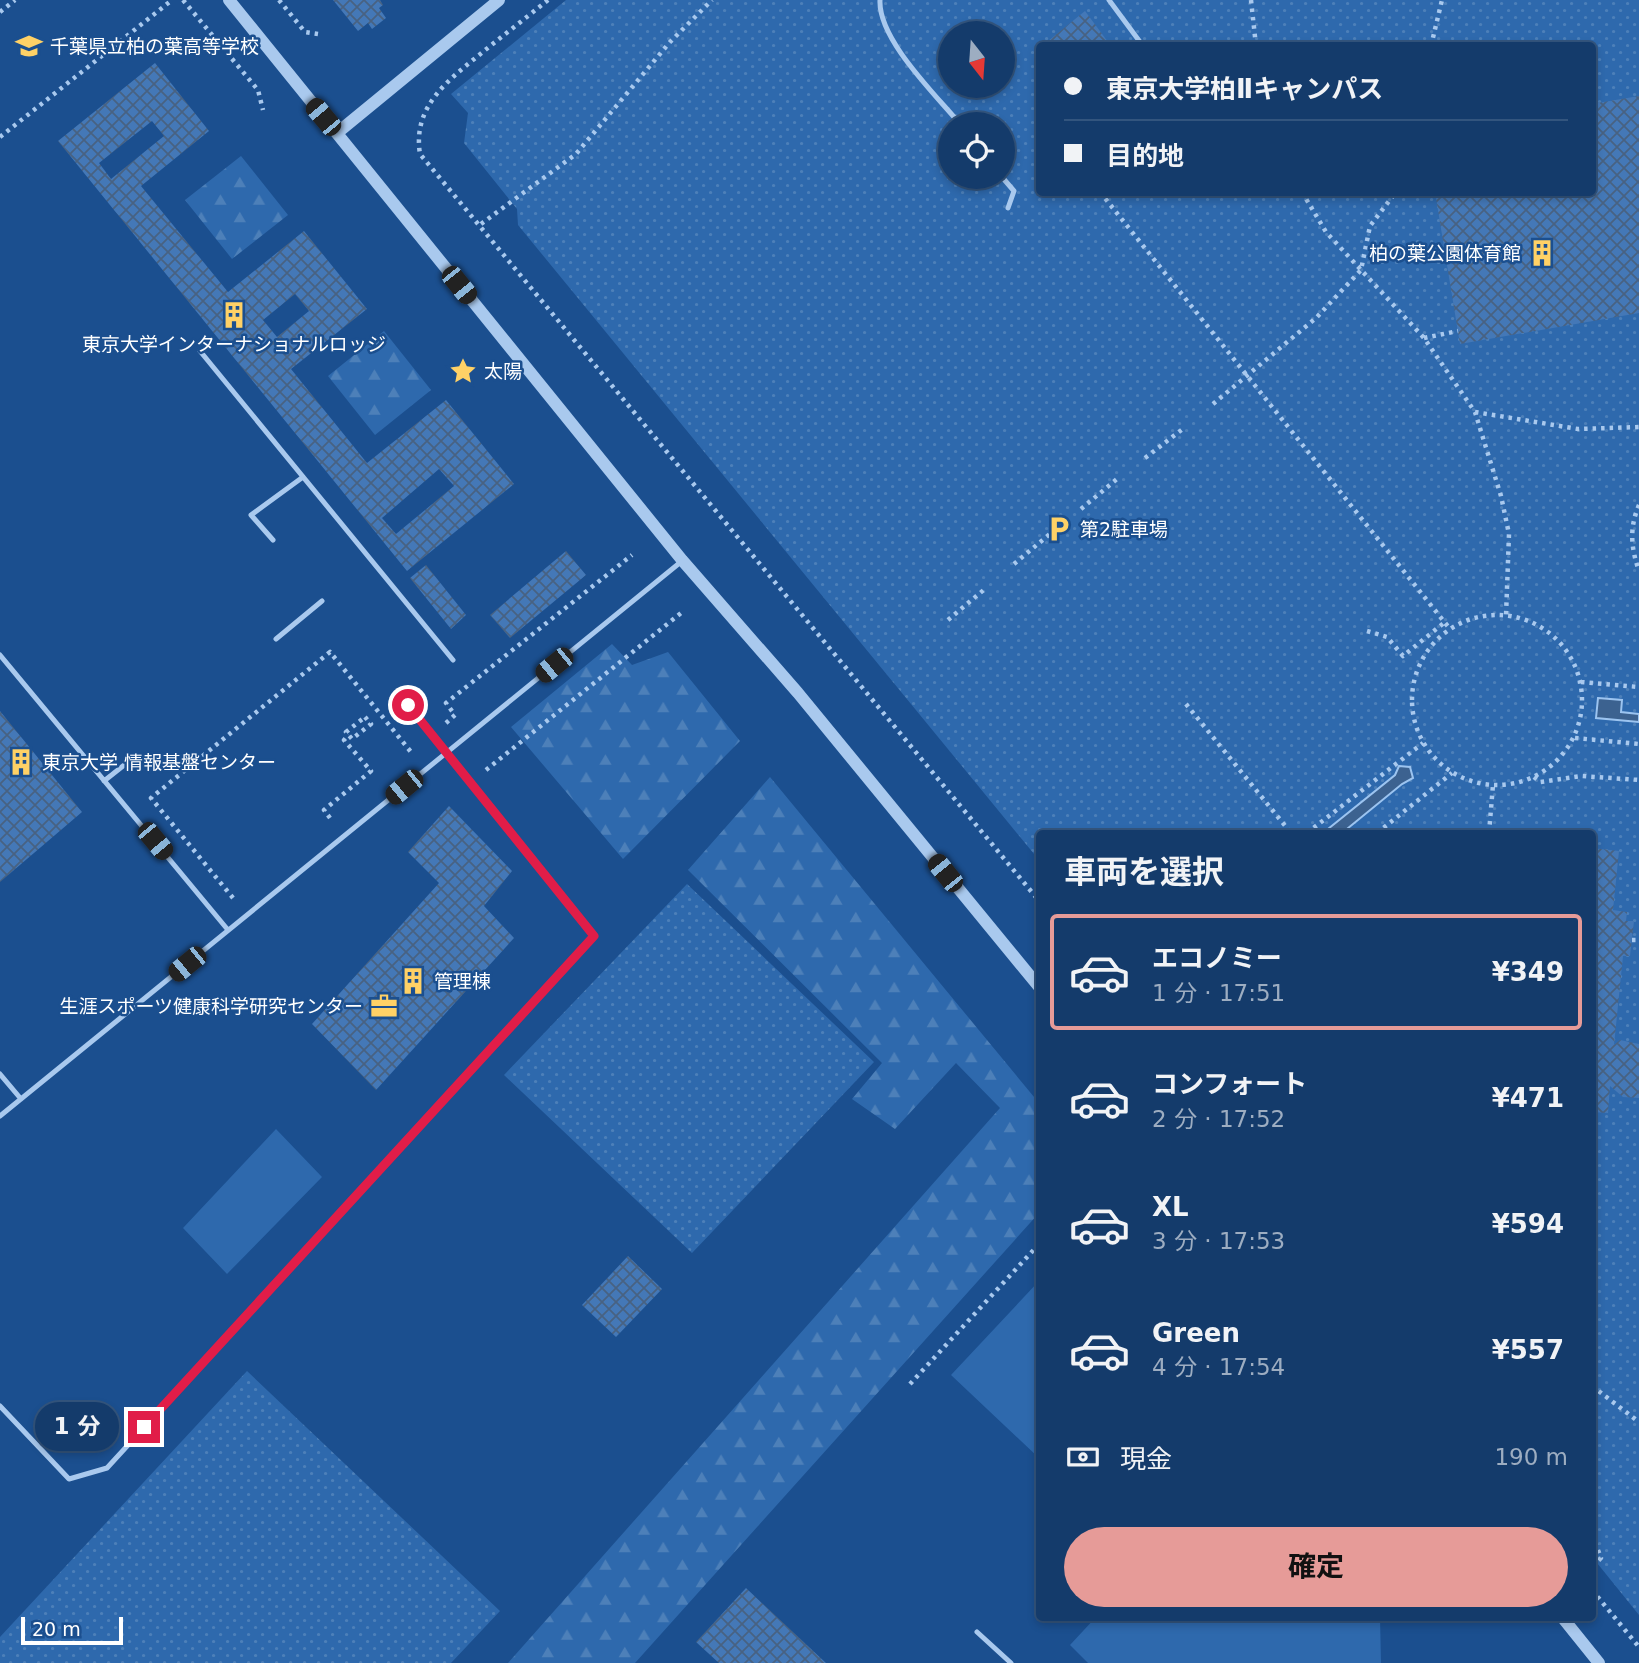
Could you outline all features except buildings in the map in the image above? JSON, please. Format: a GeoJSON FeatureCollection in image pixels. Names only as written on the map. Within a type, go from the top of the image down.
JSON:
{"type":"FeatureCollection","features":[{"type":"Feature","properties":{"kind":"street"},"geometry":{"type":"LineString","coordinates":[[229,0],[682,560],[798,693],[1036,983]]}},
{"type":"Feature","properties":{"kind":"street"},"geometry":{"type":"LineString","coordinates":[[337,133],[499,0]]}},
{"type":"Feature","properties":{"kind":"street"},"geometry":{"type":"LineString","coordinates":[[1565,1621],[1594,1661]]}},
{"type":"Feature","properties":{"kind":"lane"},"geometry":{"type":"LineString","coordinates":[[880,0],[880,11],[896,46],[950,112]]}},
{"type":"Feature","properties":{"kind":"lane"},"geometry":{"type":"LineString","coordinates":[[1109,0],[1140,42]]}},
{"type":"Feature","properties":{"kind":"lane"},"geometry":{"type":"LineString","coordinates":[[1008,208],[1014,191],[1012,189]]}},
{"type":"Feature","properties":{"kind":"lane"},"geometry":{"type":"LineString","coordinates":[[200,351],[453,660]]}},
{"type":"Feature","properties":{"kind":"lane"},"geometry":{"type":"LineString","coordinates":[[273,540],[251,515],[303,477]]}},
{"type":"Feature","properties":{"kind":"lane"},"geometry":{"type":"LineString","coordinates":[[0,1115],[682,560]]}},
{"type":"Feature","properties":{"kind":"lane"},"geometry":{"type":"LineString","coordinates":[[276,639],[322,601]]}},
{"type":"Feature","properties":{"kind":"lane"},"geometry":{"type":"LineString","coordinates":[[0,655],[228,930]]}},
{"type":"Feature","properties":{"kind":"lane"},"geometry":{"type":"LineString","coordinates":[[0,1405],[69,1479],[107,1468],[594,936],[408,705]]}},
{"type":"Feature","properties":{"kind":"lane"},"geometry":{"type":"LineString","coordinates":[[104,781],[128,762]]}},
{"type":"Feature","properties":{"kind":"lane"},"geometry":{"type":"LineString","coordinates":[[0,1074],[20,1099]]}},
{"type":"Feature","properties":{"kind":"lane"},"geometry":{"type":"LineString","coordinates":[[977,1632],[1011,1663]]}},
{"type":"Feature","properties":{"kind":"path"},"geometry":{"type":"LineString","coordinates":[[0,12],[15,0]]}},
{"type":"Feature","properties":{"kind":"path"},"geometry":{"type":"LineString","coordinates":[[0,137],[172,0]]}},
{"type":"Feature","properties":{"kind":"path"},"geometry":{"type":"LineString","coordinates":[[183,0],[258,90],[263,110]]}},
{"type":"Feature","properties":{"kind":"path"},"geometry":{"type":"LineString","coordinates":[[279,0],[305,32],[318,34]]}},
{"type":"Feature","properties":{"kind":"path"},"geometry":{"type":"LineString","coordinates":[[548,0],[441,86],[423,116],[417,138],[420,154],[1036,897]]}},
{"type":"Feature","properties":{"kind":"path"},"geometry":{"type":"LineString","coordinates":[[480,225],[576,154],[670,42],[712,0]]}},
{"type":"Feature","properties":{"kind":"path"},"geometry":{"type":"LineString","coordinates":[[1251,0],[1256,42]]}},
{"type":"Feature","properties":{"kind":"path"},"geometry":{"type":"LineString","coordinates":[[1432,42],[1441,0]]}},
{"type":"Feature","properties":{"kind":"path"},"geometry":{"type":"LineString","coordinates":[[1103,196],[1450,629]]}},
{"type":"Feature","properties":{"kind":"path"},"geometry":{"type":"LineString","coordinates":[[1305,196],[1326,232],[1424,338],[1475,412],[1501,496],[1509,534],[1506,616]]}},
{"type":"Feature","properties":{"kind":"path"},"geometry":{"type":"LineString","coordinates":[[1213,404],[1316,318],[1361,270],[1370,226],[1393,196]]}},
{"type":"Feature","properties":{"kind":"path"},"geometry":{"type":"LineString","coordinates":[[1424,338],[1458,331]]}},
{"type":"Feature","properties":{"kind":"path"},"geometry":{"type":"LineString","coordinates":[[1475,412],[1578,429],[1639,427]]}},
{"type":"Feature","properties":{"kind":"path"},"geometry":{"type":"LineString","coordinates":[[1145,458],[1184,428]]}},
{"type":"Feature","properties":{"kind":"path"},"geometry":{"type":"LineString","coordinates":[[1082,509],[1117,479]]}},
{"type":"Feature","properties":{"kind":"path"},"geometry":{"type":"LineString","coordinates":[[1639,505],[1632,528],[1632,544],[1639,571]]}},
{"type":"Feature","properties":{"kind":"path"},"geometry":{"type":"LineString","coordinates":[[1014,564],[1051,533]]}},
{"type":"Feature","properties":{"kind":"path"},"geometry":{"type":"LineString","coordinates":[[445,724],[456,715],[446,703],[632,555]]}},
{"type":"Feature","properties":{"kind":"path"},"geometry":{"type":"LineString","coordinates":[[948,620],[986,588]]}},
{"type":"Feature","properties":{"kind":"path"},"geometry":{"type":"LineString","coordinates":[[472,782],[681,613]]}},
{"type":"Feature","properties":{"kind":"path"},"geometry":{"type":"LineString","coordinates":[[1475,615],[1506,616],[1535,625],[1560,639],[1574,658],[1581,682],[1584,710],[1575,738],[1562,758],[1534,777],[1493,785],[1452,773],[1423,743],[1413,714],[1412,682],[1424,654],[1450,629],[1475,615]]}},
{"type":"Feature","properties":{"kind":"path"},"geometry":{"type":"LineString","coordinates":[[1367,631],[1387,637],[1403,656],[1445,622]]}},
{"type":"Feature","properties":{"kind":"path"},"geometry":{"type":"LineString","coordinates":[[233,898],[151,798],[330,652],[411,752]]}},
{"type":"Feature","properties":{"kind":"path"},"geometry":{"type":"LineString","coordinates":[[1581,682],[1639,687]]}},
{"type":"Feature","properties":{"kind":"path"},"geometry":{"type":"LineString","coordinates":[[1186,704],[1289,830]]}},
{"type":"Feature","properties":{"kind":"path"},"geometry":{"type":"LineString","coordinates":[[368,721],[378,712]]}},
{"type":"Feature","properties":{"kind":"path"},"geometry":{"type":"LineString","coordinates":[[365,717],[371,724],[352,739],[349,736],[346,732],[365,717]]}},
{"type":"Feature","properties":{"kind":"path"},"geometry":{"type":"LineString","coordinates":[[330,818],[324,810],[371,771],[344,740],[349,736]]}},
{"type":"Feature","properties":{"kind":"path"},"geometry":{"type":"LineString","coordinates":[[1575,738],[1639,744]]}},
{"type":"Feature","properties":{"kind":"path"},"geometry":{"type":"LineString","coordinates":[[1311,830],[1423,743]]}},
{"type":"Feature","properties":{"kind":"path"},"geometry":{"type":"LineString","coordinates":[[1381,830],[1452,773]]}},
{"type":"Feature","properties":{"kind":"path"},"geometry":{"type":"LineString","coordinates":[[1534,777],[1540,782],[1581,776],[1639,779]]}},
{"type":"Feature","properties":{"kind":"path"},"geometry":{"type":"LineString","coordinates":[[1489,830],[1493,785]]}},
{"type":"Feature","properties":{"kind":"path"},"geometry":{"type":"LineString","coordinates":[[1632,940],[1639,940]]}},
{"type":"Feature","properties":{"kind":"path"},"geometry":{"type":"LineString","coordinates":[[910,1384],[1036,1246]]}},
{"type":"Feature","properties":{"kind":"path"},"geometry":{"type":"LineString","coordinates":[[1596,1389],[1639,1422]]}},
{"type":"Feature","properties":{"kind":"path"},"geometry":{"type":"LineString","coordinates":[[1596,1545],[1601,1558],[1596,1563]]}},
{"type":"Feature","properties":{"kind":"path"},"geometry":{"type":"LineString","coordinates":[[1596,1595],[1639,1647]]}},
{"type":"Feature","properties":{"kind":"green space"},"geometry":{"type":"Polygon","coordinates":[[[566,0],[1639,0],[1639,1615],[1596,1562],[1596,830],[1036,830],[1036,856],[518,225],[517,209],[464,143],[468,113],[451,94],[566,0]]]}},
{"type":"Feature","properties":{"kind":"green space"},"geometry":{"type":"Polygon","coordinates":[[[241,156],[288,215],[232,259],[185,200],[241,156]]]}},
{"type":"Feature","properties":{"kind":"green space"},"geometry":{"type":"Polygon","coordinates":[[[384,331],[431,390],[375,435],[328,376],[384,331]]]}},
{"type":"Feature","properties":{"kind":"green space"},"geometry":{"type":"Polygon","coordinates":[[[612,644],[632,665],[668,652],[740,741],[623,859],[511,727],[612,644]]]}},
{"type":"Feature","properties":{"kind":"green space"},"geometry":{"type":"Polygon","coordinates":[[[770,777],[1036,1099],[1036,1216],[635,1663],[508,1663],[1000,1108],[956,1063],[895,1129],[852,1099],[882,1063],[688,870],[770,777]]]}},
{"type":"Feature","properties":{"kind":"green space"},"geometry":{"type":"Polygon","coordinates":[[[687,884],[874,1062],[692,1253],[504,1075],[687,884]]]}},
{"type":"Feature","properties":{"kind":"green space"},"geometry":{"type":"Polygon","coordinates":[[[276,1129],[322,1177],[227,1274],[183,1228],[276,1129]]]}},
{"type":"Feature","properties":{"kind":"green space"},"geometry":{"type":"Polygon","coordinates":[[[1036,1284],[1036,1455],[951,1375],[1036,1284]]]}},
{"type":"Feature","properties":{"kind":"green space"},"geometry":{"type":"Polygon","coordinates":[[[247,1371],[500,1611],[451,1663],[0,1663],[0,1637],[247,1371]]]}},
{"type":"Feature","properties":{"kind":"green space"},"geometry":{"type":"Polygon","coordinates":[[[1092,1621],[1380,1621],[1381,1663],[1088,1663],[1070,1645],[1092,1621]]]}},
{"type":"Feature","properties":{"kind":"shaded area"},"geometry":{"type":"Polygon","coordinates":[[[1598,698],[1622,700],[1621,712],[1639,714],[1639,722],[1596,718],[1598,698]]]}},
{"type":"Feature","properties":{"kind":"shaded area"},"geometry":{"type":"Polygon","coordinates":[[[1399,766],[1410,767],[1413,778],[1346,830],[1327,830],[1395,775],[1399,766]]]}},
{"type":"Feature","properties":{"kind":"place","name":"千葉県立柏の葉高等学校"},"geometry":{"type":"Point","coordinates":[29,46]}},
{"type":"Feature","properties":{"kind":"place","name":"柏の葉公園体育館"},"geometry":{"type":"Point","coordinates":[1542,253]}},
{"type":"Feature","properties":{"kind":"place","name":"東京大学インターナショナルロッジ"},"geometry":{"type":"Point","coordinates":[234,315]}},
{"type":"Feature","properties":{"kind":"place","name":"太陽"},"geometry":{"type":"Point","coordinates":[463,371]}},
{"type":"Feature","properties":{"kind":"place","name":"第2駐車場"},"geometry":{"type":"Point","coordinates":[1059,529]}},
{"type":"Feature","properties":{"kind":"place","name":"東京大学 情報基盤センター"},"geometry":{"type":"Point","coordinates":[21,762]}},
{"type":"Feature","properties":{"kind":"place","name":"管理棟"},"geometry":{"type":"Point","coordinates":[413,981]}},
{"type":"Feature","properties":{"kind":"place","name":"生涯スポーツ健康科学研究センター"},"geometry":{"type":"Point","coordinates":[384,1006]}},
{"type":"Feature","properties":{"kind":"route"},"geometry":{"type":"LineString","coordinates":[[144,1427],[594,936],[408,705]]}}]}
